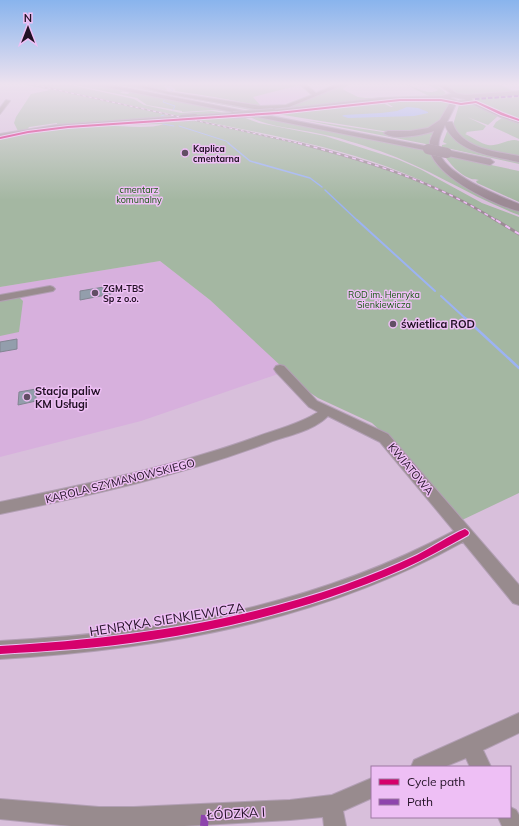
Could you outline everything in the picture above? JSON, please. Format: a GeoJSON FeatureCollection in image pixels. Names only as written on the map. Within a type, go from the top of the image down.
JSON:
{"type":"FeatureCollection","features":[{"type":"Feature","properties":{"kind":"highway"},"geometry":{"type":"LineString","coordinates":[[298,123],[428,147]]}},
{"type":"Feature","properties":{"kind":"highway"},"geometry":{"type":"LineString","coordinates":[[314,123],[519,165]]}},
{"type":"Feature","properties":{"kind":"highway"},"geometry":{"type":"LineString","coordinates":[[329,123],[400,134],[432,130],[446,123]]}},
{"type":"Feature","properties":{"kind":"highway"},"geometry":{"type":"LineString","coordinates":[[446,123],[453,134],[466,144],[481,150],[519,159]]}},
{"type":"Feature","properties":{"kind":"highway"},"geometry":{"type":"LineString","coordinates":[[446,123],[440,143],[442,153],[448,164],[472,182],[519,204]]}},
{"type":"Feature","properties":{"kind":"highway"},"geometry":{"type":"LineString","coordinates":[[446,123],[434,144],[435,153],[444,166],[465,182],[519,208]]}},
{"type":"Feature","properties":{"kind":"highway"},"geometry":{"type":"LineString","coordinates":[[447,151],[497,164]]}},
{"type":"Feature","properties":{"kind":"main road"},"geometry":{"type":"LineString","coordinates":[[0,136],[56,127],[118,123]]}},
{"type":"Feature","properties":{"kind":"street"},"geometry":{"type":"LineString","coordinates":[[0,298],[50,289]]}},
{"type":"Feature","properties":{"kind":"street","name":"KWIATOWA"},"geometry":{"type":"LineString","coordinates":[[280,369],[311,402],[384,438],[519,597]]}},
{"type":"Feature","properties":{"kind":"street","name":"KAROLA SZYMANOWSKIEGO"},"geometry":{"type":"LineString","coordinates":[[0,508],[102,487],[175,469],[269,438],[315,420],[327,410]]}},
{"type":"Feature","properties":{"kind":"street","name":"HENRYKA SIENKIEWICZA"},"geometry":{"type":"LineString","coordinates":[[0,650],[51,647],[141,637],[199,628],[255,615],[318,598],[367,581],[394,570],[465,533]]}},
{"type":"Feature","properties":{"kind":"street"},"geometry":{"type":"LineString","coordinates":[[423,766],[519,723]]}},
{"type":"Feature","properties":{"kind":"street"},"geometry":{"type":"LineString","coordinates":[[470,746],[480,766]]}},
{"type":"Feature","properties":{"kind":"street","name":"ŁÓDZKA I"},"geometry":{"type":"LineString","coordinates":[[0,809],[99,818],[204,820],[332,805],[371,788]]}},
{"type":"Feature","properties":{"kind":"street"},"geometry":{"type":"LineString","coordinates":[[332,805],[335,826]]}},
{"type":"Feature","properties":{"kind":"shaded area"},"geometry":{"type":"Polygon","coordinates":[[[160,261],[210,300],[283,367],[281,373],[141,421],[0,457],[0,287],[160,261]]]}},
{"type":"Feature","properties":{"kind":"green space"},"geometry":{"type":"Polygon","coordinates":[[[14,123],[95,123],[57,125],[57,123],[29,127],[27,130],[18,131],[14,123]]]}},
{"type":"Feature","properties":{"kind":"green space","name":"ROD im. Henryka Sienkiewicza"},"geometry":{"type":"Polygon","coordinates":[[[144,123],[207,123],[332,152],[400,174],[433,188],[466,204],[519,235],[519,493],[460,521],[385,435],[372,423],[318,398],[309,392],[210,300],[160,261],[0,287],[0,138],[63,128],[88,126],[150,127],[164,124],[111,125],[144,123]]]}},
{"type":"Feature","properties":{"kind":"green space"},"geometry":{"type":"Polygon","coordinates":[[[210,123],[258,123],[325,136],[397,159],[420,169],[482,203],[519,217],[519,233],[455,197],[388,167],[316,145],[210,123]]]}},
{"type":"Feature","properties":{"kind":"green space"},"geometry":{"type":"Polygon","coordinates":[[[263,123],[286,123],[432,152],[446,170],[519,210],[519,215],[484,200],[416,166],[380,151],[356,143],[308,131],[263,123]]]}},
{"type":"Feature","properties":{"kind":"green space"},"geometry":{"type":"Polygon","coordinates":[[[317,123],[396,134],[437,128],[433,135],[430,136],[432,137],[431,145],[317,123]]]}},
{"type":"Feature","properties":{"kind":"green space"},"geometry":{"type":"Polygon","coordinates":[[[330,123],[437,123],[425,130],[389,132],[330,123]]]}},
{"type":"Feature","properties":{"kind":"green space"},"geometry":{"type":"Polygon","coordinates":[[[454,123],[479,123],[486,126],[483,130],[466,132],[467,133],[465,134],[488,145],[497,145],[512,140],[519,141],[519,158],[478,148],[461,139],[453,125],[454,123]]]}},
{"type":"Feature","properties":{"kind":"green space"},"geometry":{"type":"Polygon","coordinates":[[[482,123],[491,123],[488,125],[482,123]]]}},
{"type":"Feature","properties":{"kind":"green space"},"geometry":{"type":"Polygon","coordinates":[[[496,123],[519,123],[519,139],[493,127],[496,123]]]}},
{"type":"Feature","properties":{"kind":"green space"},"geometry":{"type":"Polygon","coordinates":[[[448,129],[459,141],[519,160],[519,164],[442,147],[442,145],[447,144],[443,142],[448,129]]]}},
{"type":"Feature","properties":{"kind":"green space"},"geometry":{"type":"Polygon","coordinates":[[[444,155],[519,171],[519,202],[477,183],[476,181],[479,180],[471,179],[465,176],[449,162],[444,155]]]}},
{"type":"Feature","properties":{"kind":"green space"},"geometry":{"type":"Polygon","coordinates":[[[16,297],[23,301],[19,332],[0,336],[0,300],[16,297]]]}},
{"type":"Feature","properties":{"kind":"building","name":"ZGM-TBS Sp z o.o."},"geometry":{"type":"Polygon","coordinates":[[[110,286],[111,294],[80,300],[80,291],[110,286]]]}},
{"type":"Feature","properties":{"kind":"building"},"geometry":{"type":"Polygon","coordinates":[[[17,339],[17,349],[0,352],[0,342],[17,339]]]}},
{"type":"Feature","properties":{"kind":"building","name":"Stacja paliw KM Usługi"},"geometry":{"type":"Polygon","coordinates":[[[36,389],[36,401],[18,405],[19,392],[36,389]]]}},
{"type":"Feature","properties":{"kind":"waterway"},"geometry":{"type":"LineString","coordinates":[[163,124],[174,126]]}},
{"type":"Feature","properties":{"kind":"waterway"},"geometry":{"type":"LineString","coordinates":[[179,126],[226,141],[230,144]]}},
{"type":"Feature","properties":{"kind":"waterway"},"geometry":{"type":"LineString","coordinates":[[228,143],[250,161],[310,178],[322,187]]}},
{"type":"Feature","properties":{"kind":"waterway"},"geometry":{"type":"LineString","coordinates":[[325,190],[358,221]]}},
{"type":"Feature","properties":{"kind":"waterway"},"geometry":{"type":"LineString","coordinates":[[357,220],[435,291]]}},
{"type":"Feature","properties":{"kind":"waterway"},"geometry":{"type":"LineString","coordinates":[[441,296],[466,319]]}},
{"type":"Feature","properties":{"kind":"waterway"},"geometry":{"type":"LineString","coordinates":[[465,318],[519,368]]}},
{"type":"Feature","properties":{"kind":"railway"},"geometry":{"type":"LineString","coordinates":[[205,123],[300,144]]}},
{"type":"Feature","properties":{"kind":"railway"},"geometry":{"type":"LineString","coordinates":[[300,144],[350,157],[401,174],[450,195],[497,221]]}},
{"type":"Feature","properties":{"kind":"railway"},"geometry":{"type":"LineString","coordinates":[[496,220],[519,234]]}},
{"type":"Feature","properties":{"kind":"marked path"},"geometry":{"type":"LineString","coordinates":[[204,826],[205,815]]}},
{"type":"Feature","properties":{"kind":"cycle path"},"geometry":{"type":"LineString","coordinates":[[0,138],[28,132],[68,127],[135,123]]}},
{"type":"Feature","properties":{"kind":"cycle path"},"geometry":{"type":"LineString","coordinates":[[0,650],[50,647],[150,636],[200,628],[249,617],[298,604],[392,570],[429,553],[465,533]]}},
{"type":"Feature","properties":{"kind":"place","name":"Kaplica cmentarna"},"geometry":{"type":"Point","coordinates":[185,153]}},
{"type":"Feature","properties":{"kind":"place","name":"ZGM-TBS Sp z o.o."},"geometry":{"type":"Point","coordinates":[95,293]}},
{"type":"Feature","properties":{"kind":"place","name":"świetlica ROD"},"geometry":{"type":"Point","coordinates":[393,324]}},
{"type":"Feature","properties":{"kind":"place","name":"Stacja paliw KM Usługi"},"geometry":{"type":"Point","coordinates":[27,397]}},
{"type":"Feature","properties":{"kind":"park label","name":"cmentarz komunalny"},"geometry":{"type":"Point","coordinates":[139,194]}}]}
